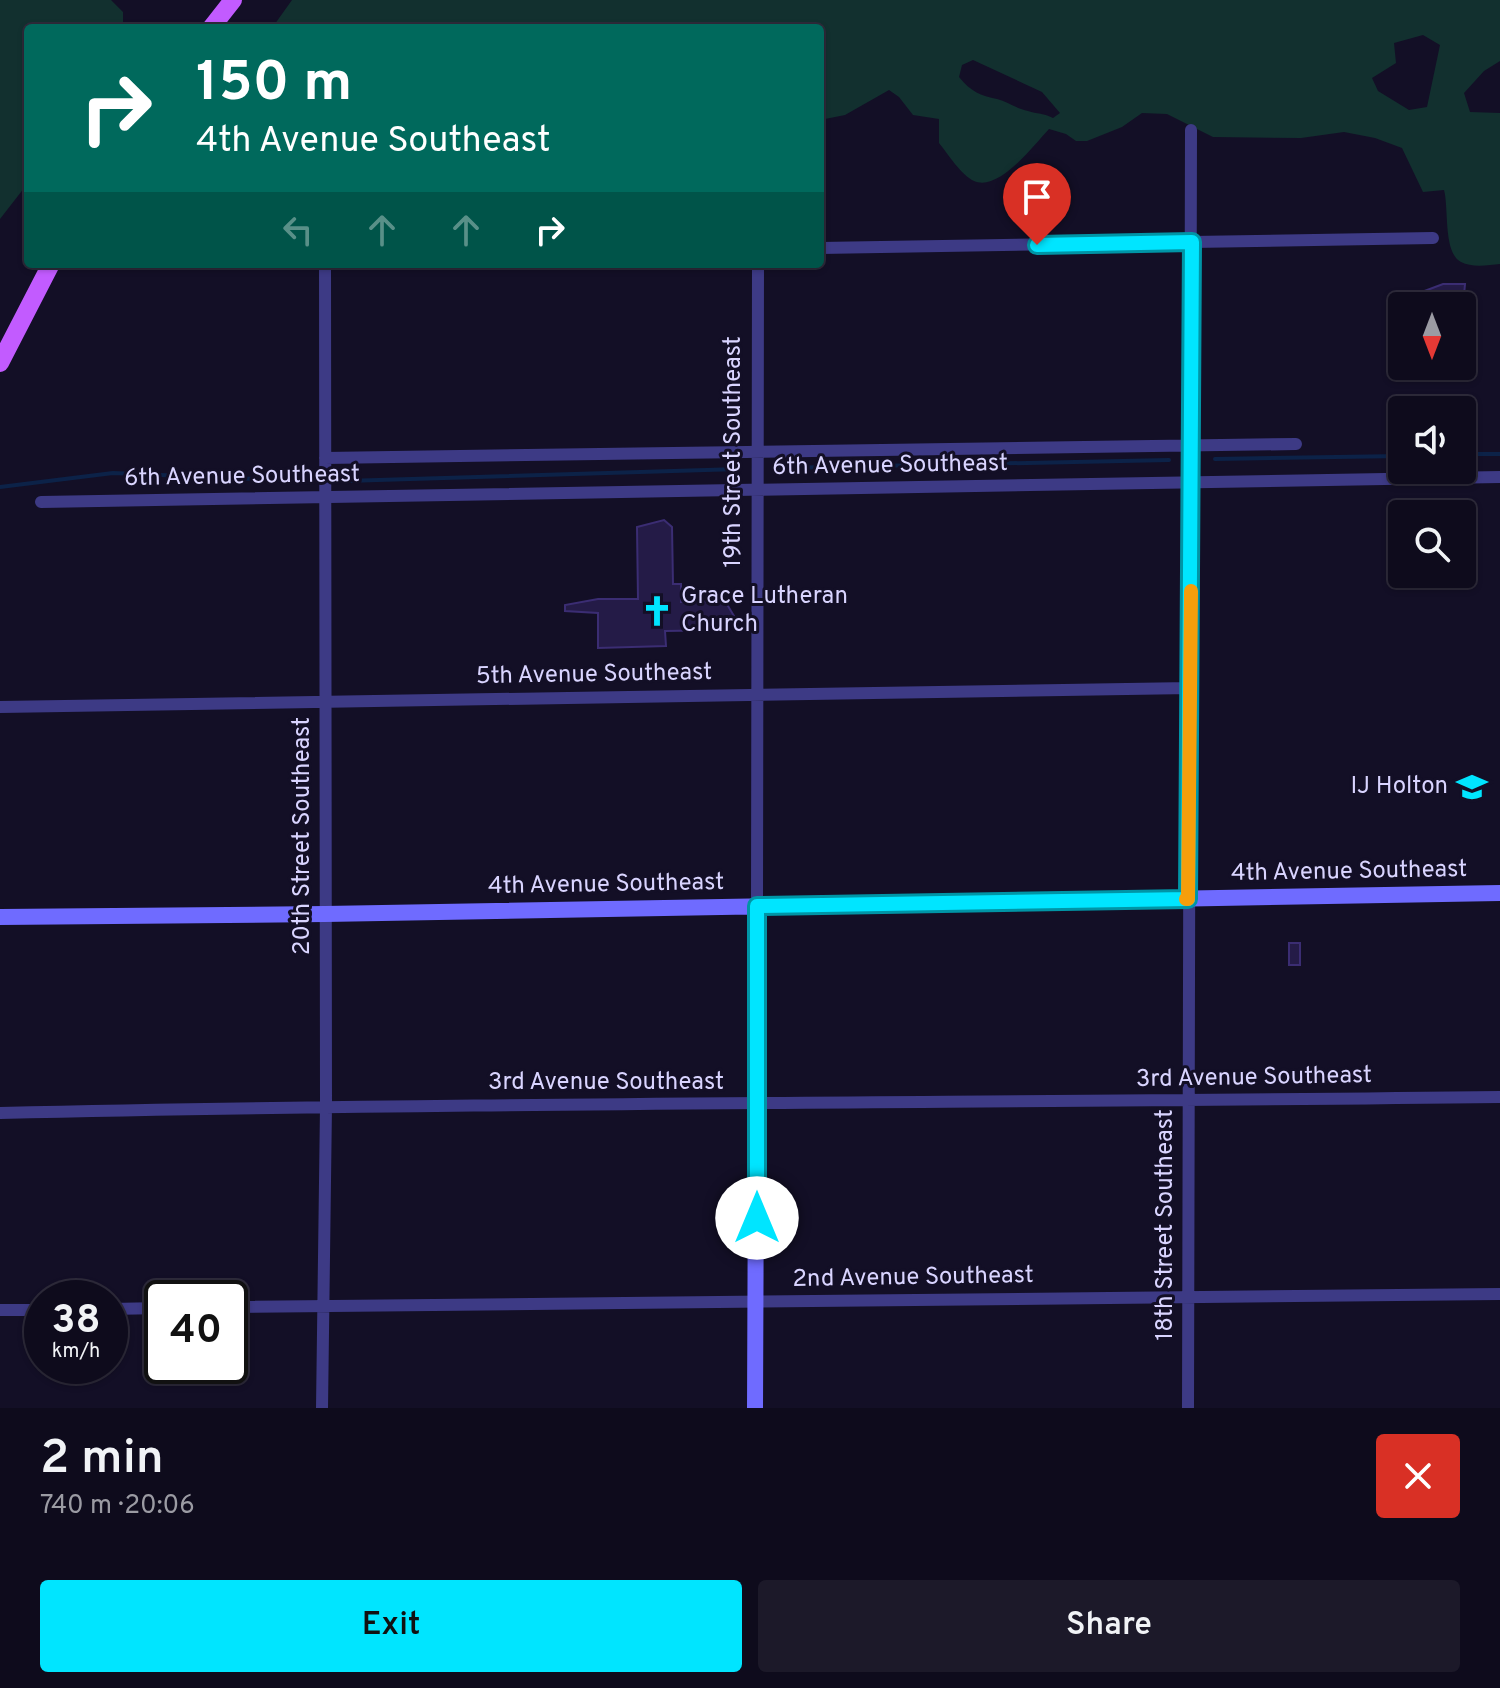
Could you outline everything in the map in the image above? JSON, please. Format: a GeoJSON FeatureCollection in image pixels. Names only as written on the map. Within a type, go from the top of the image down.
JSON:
{"type":"FeatureCollection","features":[{"type":"Feature","properties":{"kind":"main road"},"geometry":{"type":"LineString","coordinates":[[214,24],[233,0]]}},
{"type":"Feature","properties":{"kind":"main road"},"geometry":{"type":"LineString","coordinates":[[0,363],[49,268]]}},
{"type":"Feature","properties":{"kind":"street","name":"18th Street Southeast"},"geometry":{"type":"LineString","coordinates":[[1188,1408],[1191,130]]}},
{"type":"Feature","properties":{"kind":"street"},"geometry":{"type":"LineString","coordinates":[[824,248],[1433,238]]}},
{"type":"Feature","properties":{"kind":"street","name":"20th Street Southeast"},"geometry":{"type":"LineString","coordinates":[[322,1408],[326,1106],[325,268]]}},
{"type":"Feature","properties":{"kind":"street","name":"19th Street Southeast"},"geometry":{"type":"LineString","coordinates":[[755,1408],[758,268]]}},
{"type":"Feature","properties":{"kind":"street","name":"6th Avenue Southeast"},"geometry":{"type":"LineString","coordinates":[[325,458],[1296,444]]}},
{"type":"Feature","properties":{"kind":"street","name":"6th Avenue Southeast"},"geometry":{"type":"LineString","coordinates":[[41,502],[1500,477]]}},
{"type":"Feature","properties":{"kind":"street","name":"5th Avenue Southeast"},"geometry":{"type":"LineString","coordinates":[[0,707],[1190,688]]}},
{"type":"Feature","properties":{"kind":"street","name":"4th Avenue Southeast"},"geometry":{"type":"LineString","coordinates":[[0,917],[1500,893]]}},
{"type":"Feature","properties":{"kind":"street","name":"3rd Avenue Southeast"},"geometry":{"type":"LineString","coordinates":[[0,1113],[326,1106],[1500,1097]]}},
{"type":"Feature","properties":{"kind":"street","name":"2nd Avenue Southeast"},"geometry":{"type":"LineString","coordinates":[[248,1307],[1500,1294]]}},
{"type":"Feature","properties":{"kind":"street"},"geometry":{"type":"LineString","coordinates":[[0,1310],[24,1310]]}},
{"type":"Feature","properties":{"kind":"green space"},"geometry":{"type":"Polygon","coordinates":[[[0,0],[111,0],[123,12],[123,24],[24,24],[24,188],[0,219],[0,0]]]}},
{"type":"Feature","properties":{"kind":"green space"},"geometry":{"type":"Polygon","coordinates":[[[292,0],[1500,0],[1500,61],[1484,71],[1464,93],[1470,112],[1500,113],[1500,264],[1470,265],[1455,257],[1449,240],[1444,190],[1423,192],[1402,148],[1375,138],[1344,132],[1301,138],[1213,137],[1167,114],[1142,113],[1122,127],[1087,141],[1076,141],[1049,129],[1015,166],[984,183],[969,178],[939,143],[939,119],[913,115],[889,90],[845,115],[824,119],[824,24],[275,24],[292,0]],[[1423,35],[1394,43],[1396,63],[1372,78],[1378,91],[1409,110],[1427,107],[1440,45],[1423,35]],[[973,60],[962,65],[959,77],[976,92],[1053,118],[1060,113],[1042,92],[973,60]]]}},
{"type":"Feature","properties":{"kind":"building"},"geometry":{"type":"Polygon","coordinates":[[[1443,284],[1465,284],[1464,292],[1422,292],[1443,284]]]}},
{"type":"Feature","properties":{"kind":"building"},"geometry":{"type":"Polygon","coordinates":[[[664,520],[672,527],[673,584],[681,584],[681,602],[725,601],[734,616],[725,630],[665,631],[666,646],[598,648],[598,613],[565,611],[565,605],[598,599],[638,599],[637,527],[664,520]]]}},
{"type":"Feature","properties":{"kind":"building"},"geometry":{"type":"Polygon","coordinates":[[[1289,943],[1300,943],[1300,965],[1289,965],[1289,943]]]}},
{"type":"Feature","properties":{"kind":"waterway"},"geometry":{"type":"LineString","coordinates":[[1476,454],[1500,454]]}},
{"type":"Feature","properties":{"kind":"waterway"},"geometry":{"type":"LineString","coordinates":[[1215,459],[1388,456]]}},
{"type":"Feature","properties":{"kind":"waterway"},"geometry":{"type":"LineString","coordinates":[[781,468],[1169,460]]}},
{"type":"Feature","properties":{"kind":"waterway"},"geometry":{"type":"LineString","coordinates":[[345,481],[739,469]]}},
{"type":"Feature","properties":{"kind":"waterway"},"geometry":{"type":"LineString","coordinates":[[0,487],[113,473],[304,481]]}},
{"type":"Feature","properties":{"kind":"slow traffic"},"geometry":{"type":"LineString","coordinates":[[1186,899],[1191,591]]}},
{"type":"Feature","properties":{"kind":"place","name":"Grace Lutheran Church"},"geometry":{"type":"Point","coordinates":[657,611]}},
{"type":"Feature","properties":{"kind":"place","name":"IJ Holton"},"geometry":{"type":"Point","coordinates":[1472,787]}},
{"type":"Feature","properties":{"kind":"route"},"geometry":{"type":"LineString","coordinates":[[757,1218],[757,906],[1188,899],[1192,242],[1037,245]]}}]}
